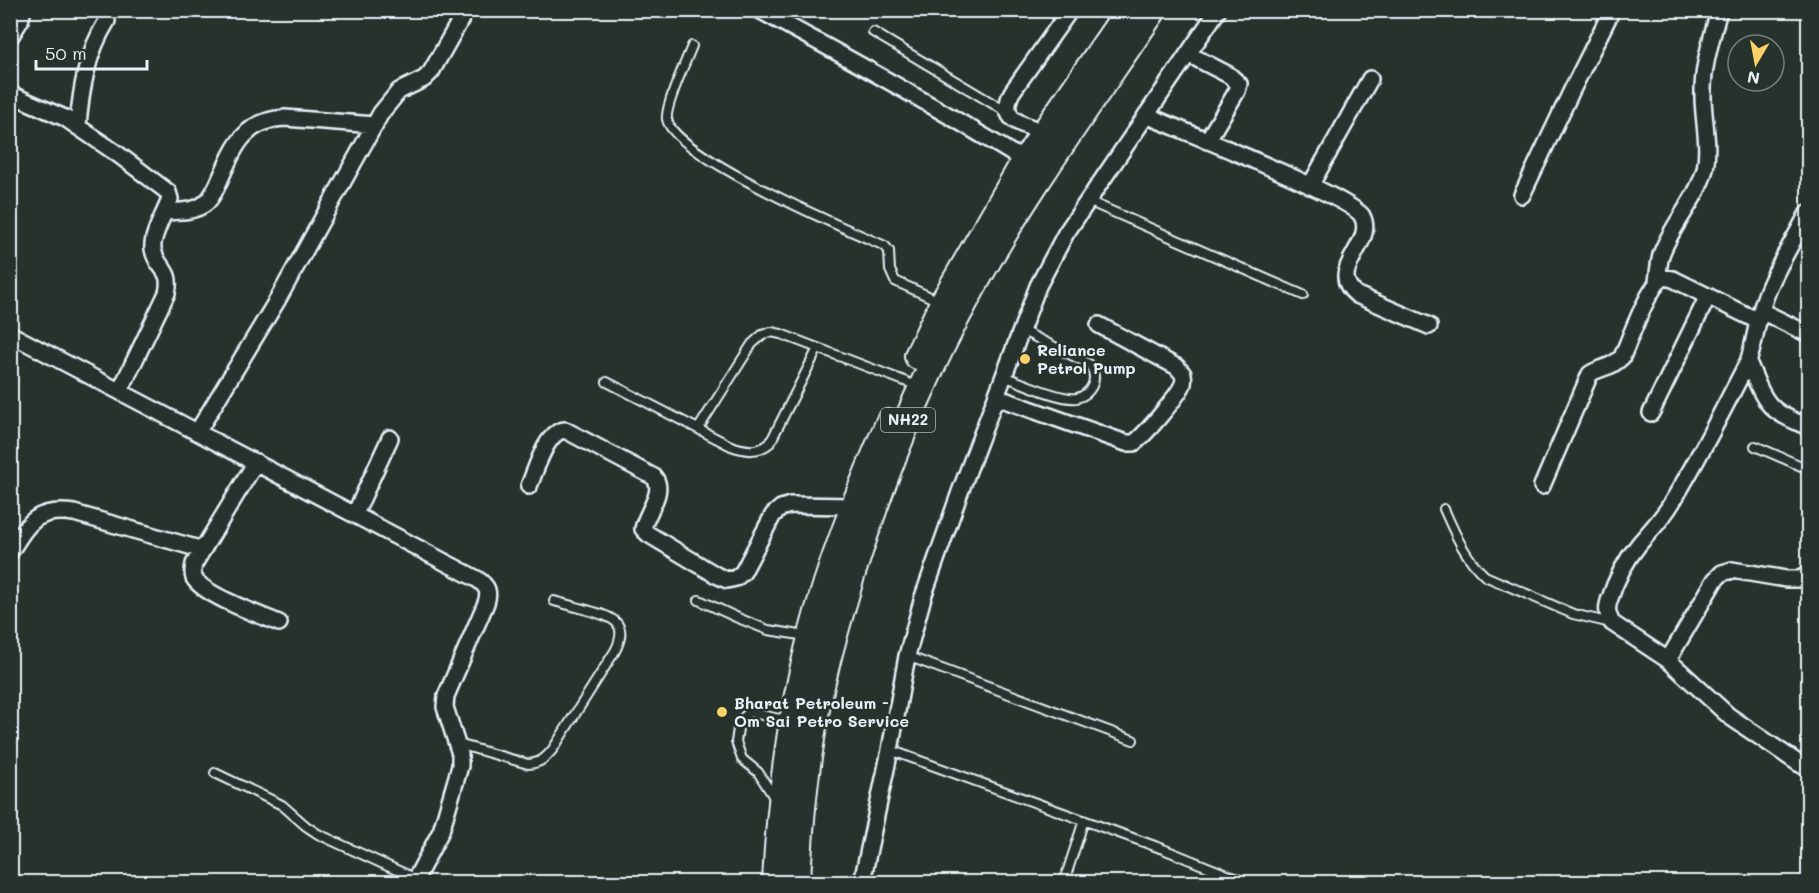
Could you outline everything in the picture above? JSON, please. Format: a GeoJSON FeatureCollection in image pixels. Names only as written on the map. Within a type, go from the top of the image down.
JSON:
{"type":"FeatureCollection","features":[{"type":"Feature","properties":{"kind":"highway","name":"NH22"},"geometry":{"type":"LineString","coordinates":[[776,882],[786,768],[795,712],[811,637],[853,507],[943,303],[1025,161],[1129,10]]}},
{"type":"Feature","properties":{"kind":"highway","name":"NH22"},"geometry":{"type":"LineString","coordinates":[[797,882],[810,740],[832,638],[876,501],[921,388],[964,301],[1002,236],[1152,10]]}},
{"type":"Feature","properties":{"kind":"street"},"geometry":{"type":"LineString","coordinates":[[10,37],[20,21],[23,10]]}},
{"type":"Feature","properties":{"kind":"street"},"geometry":{"type":"LineString","coordinates":[[198,431],[283,290],[381,113],[399,91],[424,79],[431,72],[466,10]]}},
{"type":"Feature","properties":{"kind":"street"},"geometry":{"type":"LineString","coordinates":[[759,10],[865,67],[1025,161]]}},
{"type":"Feature","properties":{"kind":"street"},"geometry":{"type":"LineString","coordinates":[[1046,133],[1013,120],[1007,112],[1007,103],[1070,10]]}},
{"type":"Feature","properties":{"kind":"street"},"geometry":{"type":"LineString","coordinates":[[862,882],[907,656],[923,597],[1038,286],[1054,253],[1218,10]]}},
{"type":"Feature","properties":{"kind":"street"},"geometry":{"type":"LineString","coordinates":[[1522,195],[1612,10]]}},
{"type":"Feature","properties":{"kind":"street"},"geometry":{"type":"LineString","coordinates":[[1542,486],[1590,374],[1615,364],[1622,357],[1657,282],[1662,254],[1698,186],[1706,163],[1703,95],[1705,66],[1719,10]]}},
{"type":"Feature","properties":{"kind":"street"},"geometry":{"type":"LineString","coordinates":[[78,126],[80,94],[88,62],[96,39],[107,21]]}},
{"type":"Feature","properties":{"kind":"street"},"geometry":{"type":"LineString","coordinates":[[1188,54],[1229,75],[1239,84],[1238,91],[1207,141]]}},
{"type":"Feature","properties":{"kind":"street"},"geometry":{"type":"LineString","coordinates":[[1310,186],[1370,79]]}},
{"type":"Feature","properties":{"kind":"street"},"geometry":{"type":"LineString","coordinates":[[10,94],[50,110],[78,126],[168,192],[170,198],[153,240],[153,249],[170,283],[120,391]]}},
{"type":"Feature","properties":{"kind":"street"},"geometry":{"type":"LineString","coordinates":[[1146,115],[1351,206],[1361,214],[1364,233],[1346,272],[1345,282],[1350,290],[1429,326]]}},
{"type":"Feature","properties":{"kind":"street"},"geometry":{"type":"LineString","coordinates":[[165,212],[190,210],[202,206],[210,199],[236,144],[245,133],[266,121],[285,118],[375,124]]}},
{"type":"Feature","properties":{"kind":"street"},"geometry":{"type":"LineString","coordinates":[[1809,213],[1768,291],[1748,362],[1675,498],[1629,559],[1608,603],[1607,614],[1612,623],[1668,660],[1729,716],[1798,763],[1809,768]]}},
{"type":"Feature","properties":{"kind":"street"},"geometry":{"type":"LineString","coordinates":[[1657,282],[1663,277],[1673,279],[1708,296],[1809,334]]}},
{"type":"Feature","properties":{"kind":"street"},"geometry":{"type":"LineString","coordinates":[[1651,413],[1708,296]]}},
{"type":"Feature","properties":{"kind":"street"},"geometry":{"type":"LineString","coordinates":[[996,397],[1126,443],[1134,443],[1180,389],[1184,381],[1183,374],[1177,368],[1099,325]]}},
{"type":"Feature","properties":{"kind":"street"},"geometry":{"type":"LineString","coordinates":[[10,334],[198,431],[486,585],[489,594],[486,603],[446,696],[445,707],[460,754],[460,766],[438,840],[415,881]]}},
{"type":"Feature","properties":{"kind":"street"},"geometry":{"type":"LineString","coordinates":[[1748,362],[1762,393],[1772,408],[1809,427]]}},
{"type":"Feature","properties":{"kind":"street"},"geometry":{"type":"LineString","coordinates":[[529,486],[549,440],[559,430],[565,430],[654,477],[659,483],[659,489],[643,529],[692,561],[727,580],[736,578],[742,572],[773,515],[781,508],[790,505],[853,507]]}},
{"type":"Feature","properties":{"kind":"street"},"geometry":{"type":"LineString","coordinates":[[355,514],[390,438]]}},
{"type":"Feature","properties":{"kind":"street"},"geometry":{"type":"LineString","coordinates":[[256,462],[194,564],[193,572],[201,586],[212,593],[279,623]]}},
{"type":"Feature","properties":{"kind":"street"},"geometry":{"type":"LineString","coordinates":[[10,552],[33,521],[52,512],[74,513],[203,550]]}},
{"type":"Feature","properties":{"kind":"street"},"geometry":{"type":"LineString","coordinates":[[1668,660],[1715,580],[1722,573],[1732,570],[1786,579],[1801,579],[1809,574]]}},
{"type":"Feature","properties":{"kind":"lane"},"geometry":{"type":"LineString","coordinates":[[873,33],[1007,112]]}},
{"type":"Feature","properties":{"kind":"lane"},"geometry":{"type":"LineString","coordinates":[[692,46],[666,117],[669,126],[678,136],[728,171],[885,246],[890,251],[890,270],[895,281],[943,303]]}},
{"type":"Feature","properties":{"kind":"lane"},"geometry":{"type":"LineString","coordinates":[[1088,201],[1304,295]]}},
{"type":"Feature","properties":{"kind":"lane"},"geometry":{"type":"LineString","coordinates":[[1004,376],[1065,398],[1077,398],[1088,393],[1093,385],[1095,377],[1089,364],[1021,330]]}},
{"type":"Feature","properties":{"kind":"lane"},"geometry":{"type":"LineString","coordinates":[[698,429],[752,344],[762,335],[771,332],[907,382]]}},
{"type":"Feature","properties":{"kind":"lane"},"geometry":{"type":"LineString","coordinates":[[607,382],[731,446],[752,451],[764,449],[776,434],[818,348]]}},
{"type":"Feature","properties":{"kind":"lane"},"geometry":{"type":"LineString","coordinates":[[1755,446],[1809,469]]}},
{"type":"Feature","properties":{"kind":"lane"},"geometry":{"type":"LineString","coordinates":[[1444,509],[1463,550],[1475,567],[1485,576],[1573,614],[1612,623]]}},
{"type":"Feature","properties":{"kind":"lane"},"geometry":{"type":"LineString","coordinates":[[699,600],[761,627],[811,637]]}},
{"type":"Feature","properties":{"kind":"lane"},"geometry":{"type":"LineString","coordinates":[[456,743],[528,764],[545,759],[553,749],[615,651],[620,641],[621,631],[618,623],[610,616],[554,601]]}},
{"type":"Feature","properties":{"kind":"lane"},"geometry":{"type":"LineString","coordinates":[[907,656],[1133,740]]}},
{"type":"Feature","properties":{"kind":"lane"},"geometry":{"type":"LineString","coordinates":[[782,810],[758,772],[742,759],[736,742],[739,722],[749,712],[779,719],[795,712]]}},
{"type":"Feature","properties":{"kind":"lane"},"geometry":{"type":"LineString","coordinates":[[890,750],[1163,849],[1245,882]]}},
{"type":"Feature","properties":{"kind":"lane"},"geometry":{"type":"LineString","coordinates":[[215,773],[282,805],[318,834],[415,881]]}},
{"type":"Feature","properties":{"kind":"lane"},"geometry":{"type":"LineString","coordinates":[[1064,882],[1084,820]]}},
{"type":"Feature","properties":{"kind":"place","name":"Reliance Petrol Pump"},"geometry":{"type":"Point","coordinates":[1025,359]}},
{"type":"Feature","properties":{"kind":"place","name":"Bharat Petroleum - Om Sai Petro Service"},"geometry":{"type":"Point","coordinates":[722,712]}}]}
